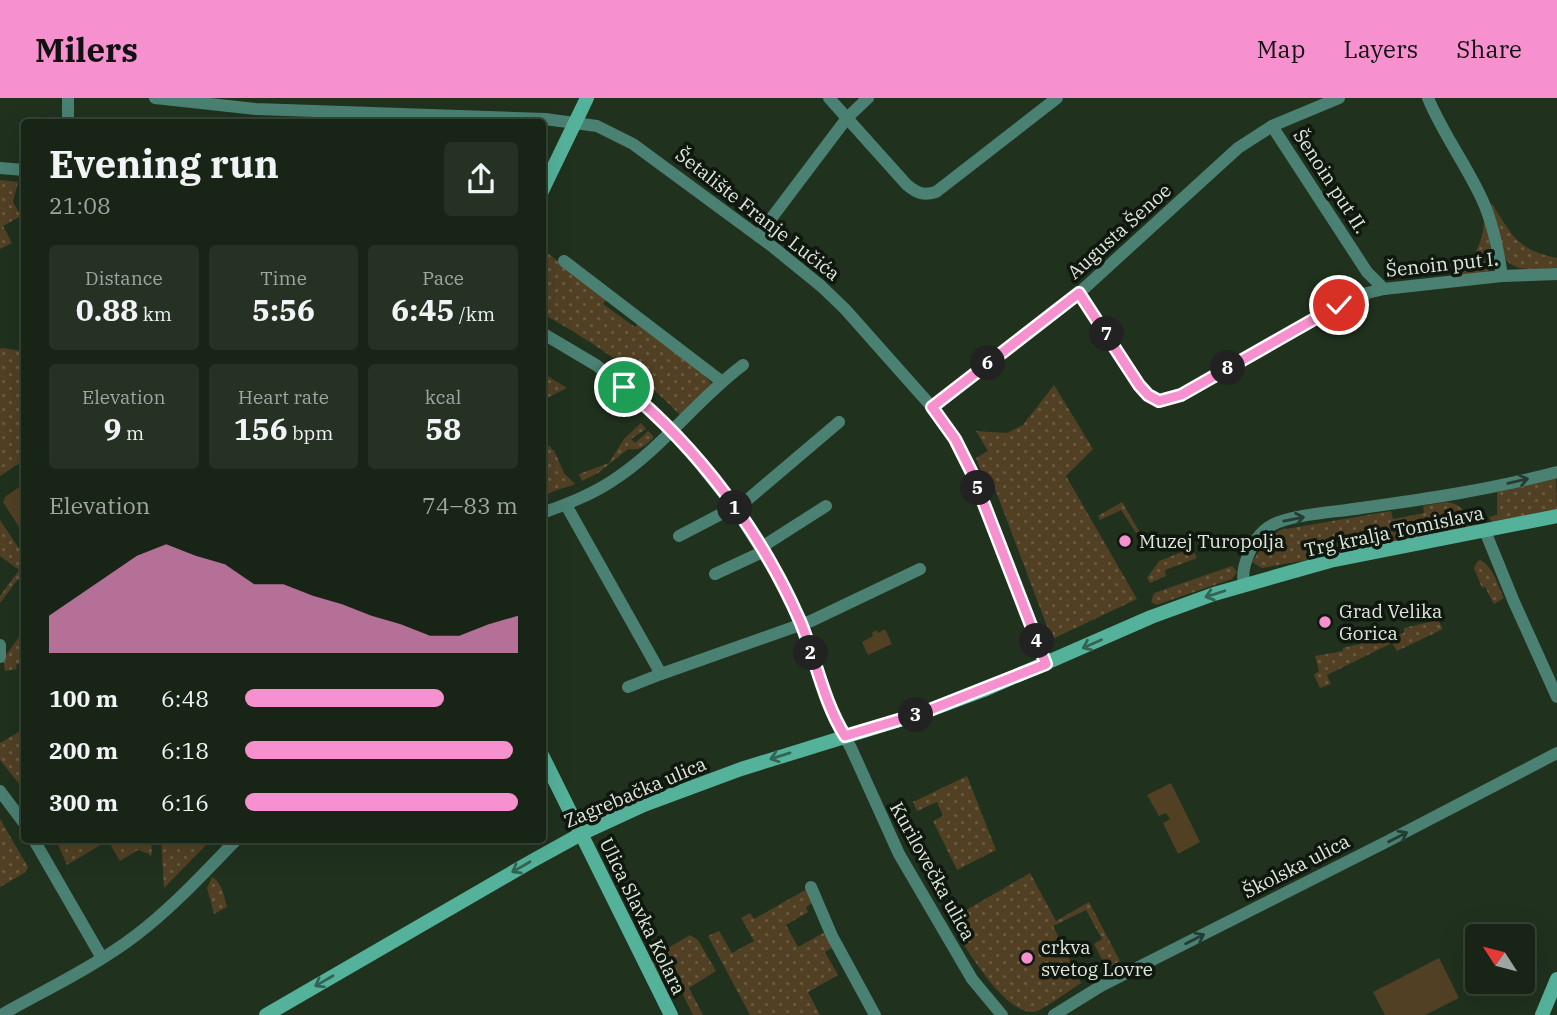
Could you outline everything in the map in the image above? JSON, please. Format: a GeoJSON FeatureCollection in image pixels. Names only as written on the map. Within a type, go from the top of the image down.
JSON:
{"type":"FeatureCollection","features":[{"type":"Feature","properties":{"kind":"main road"},"geometry":{"type":"LineString","coordinates":[[546,182],[587,98]]}},
{"type":"Feature","properties":{"kind":"main road","name":"Trg kralja Tomislava"},"geometry":{"type":"LineString","coordinates":[[1046,664],[1151,617],[1244,585],[1330,561],[1557,516]]}},
{"type":"Feature","properties":{"kind":"main road","name":"Zagrebačka ulica"},"geometry":{"type":"LineString","coordinates":[[266,1015],[580,834],[644,805],[715,778],[934,708],[1046,664]]}},
{"type":"Feature","properties":{"kind":"main road","name":"Ulica Slavka Kolara"},"geometry":{"type":"LineString","coordinates":[[546,763],[671,1015]]}},
{"type":"Feature","properties":{"kind":"main road"},"geometry":{"type":"LineString","coordinates":[[1542,1015],[1557,979]]}},
{"type":"Feature","properties":{"kind":"street"},"geometry":{"type":"LineString","coordinates":[[68,98],[68,119]]}},
{"type":"Feature","properties":{"kind":"street","name":"Šetalište Franje Lučića"},"geometry":{"type":"LineString","coordinates":[[155,98],[256,109],[540,119]]}},
{"type":"Feature","properties":{"kind":"street"},"geometry":{"type":"LineString","coordinates":[[829,98],[907,185],[914,191],[927,195],[936,192],[1057,98]]}},
{"type":"Feature","properties":{"kind":"street"},"geometry":{"type":"LineString","coordinates":[[758,236],[847,118],[868,98]]}},
{"type":"Feature","properties":{"kind":"street","name":"Augusta Šenoe"},"geometry":{"type":"LineString","coordinates":[[932,407],[1079,293],[1238,148],[1272,126],[1339,98]]}},
{"type":"Feature","properties":{"kind":"street"},"geometry":{"type":"LineString","coordinates":[[1428,98],[1443,132],[1480,194],[1495,236],[1502,276]]}},
{"type":"Feature","properties":{"kind":"street"},"geometry":{"type":"LineString","coordinates":[[256,109],[257,119]]}},
{"type":"Feature","properties":{"kind":"street","name":"Šetalište Franje Lučića"},"geometry":{"type":"LineString","coordinates":[[546,120],[597,127],[633,144],[798,266],[845,309],[932,407],[955,439],[972,473],[1046,664]]}},
{"type":"Feature","properties":{"kind":"street","name":"Šenoin put II."},"geometry":{"type":"LineString","coordinates":[[1272,126],[1367,272],[1384,289]]}},
{"type":"Feature","properties":{"kind":"street"},"geometry":{"type":"LineString","coordinates":[[0,168],[21,170]]}},
{"type":"Feature","properties":{"kind":"street"},"geometry":{"type":"LineString","coordinates":[[564,261],[722,381]]}},
{"type":"Feature","properties":{"kind":"street","name":"Šenoin put I."},"geometry":{"type":"LineString","coordinates":[[1079,293],[1139,385],[1148,395],[1159,401],[1181,395],[1350,299],[1384,289],[1502,276],[1557,274]]}},
{"type":"Feature","properties":{"kind":"street","name":"Kurilovečka ulica"},"geometry":{"type":"LineString","coordinates":[[546,335],[596,365],[643,402],[672,430],[735,508],[785,587],[802,625],[835,720],[845,736],[899,855],[972,979],[1002,1015]]}},
{"type":"Feature","properties":{"kind":"street"},"geometry":{"type":"LineString","coordinates":[[546,512],[566,505],[620,476],[722,381],[743,366]]}},
{"type":"Feature","properties":{"kind":"street"},"geometry":{"type":"LineString","coordinates":[[679,536],[735,508],[839,422]]}},
{"type":"Feature","properties":{"kind":"street","name":"Trg kralja Tomislava"},"geometry":{"type":"LineString","coordinates":[[1244,585],[1242,571],[1245,561],[1265,530],[1280,522],[1486,489],[1557,472]]}},
{"type":"Feature","properties":{"kind":"street"},"geometry":{"type":"LineString","coordinates":[[566,505],[661,674]]}},
{"type":"Feature","properties":{"kind":"street"},"geometry":{"type":"LineString","coordinates":[[715,574],[763,550],[826,506]]}},
{"type":"Feature","properties":{"kind":"street"},"geometry":{"type":"LineString","coordinates":[[1485,531],[1557,697]]}},
{"type":"Feature","properties":{"kind":"street"},"geometry":{"type":"LineString","coordinates":[[628,687],[802,625],[920,569]]}},
{"type":"Feature","properties":{"kind":"street"},"geometry":{"type":"LineString","coordinates":[[0,645],[0,657]]}},
{"type":"Feature","properties":{"kind":"street","name":"Školska ulica"},"geometry":{"type":"LineString","coordinates":[[1054,1015],[1079,998],[1557,753]]}},
{"type":"Feature","properties":{"kind":"street"},"geometry":{"type":"LineString","coordinates":[[0,791],[21,819]]}},
{"type":"Feature","properties":{"kind":"street"},"geometry":{"type":"LineString","coordinates":[[36,843],[102,958]]}},
{"type":"Feature","properties":{"kind":"street"},"geometry":{"type":"LineString","coordinates":[[1,1015],[102,958],[135,936],[159,917],[233,843]]}},
{"type":"Feature","properties":{"kind":"street"},"geometry":{"type":"LineString","coordinates":[[811,887],[832,936],[875,1015]]}},
{"type":"Feature","properties":{"kind":"shaded area"},"geometry":{"type":"Polygon","coordinates":[[[0,180],[18,182],[13,202],[21,216],[3,226],[12,243],[0,249],[0,180]]]}},
{"type":"Feature","properties":{"kind":"shaded area"},"geometry":{"type":"Polygon","coordinates":[[[1492,204],[1517,240],[1533,251],[1557,258],[1557,268],[1528,269],[1508,262],[1504,257],[1490,205],[1492,204]]]}},
{"type":"Feature","properties":{"kind":"shaded area"},"geometry":{"type":"Polygon","coordinates":[[[1484,220],[1493,262],[1491,267],[1480,275],[1459,276],[1477,250],[1484,220]]]}},
{"type":"Feature","properties":{"kind":"shaded area"},"geometry":{"type":"Polygon","coordinates":[[[546,252],[590,285],[590,288],[606,300],[603,304],[635,327],[639,322],[697,368],[697,372],[701,372],[712,384],[680,415],[649,385],[580,336],[546,316],[546,252]]]}},
{"type":"Feature","properties":{"kind":"shaded area"},"geometry":{"type":"Polygon","coordinates":[[[0,349],[21,351],[21,462],[0,476],[0,349]]]}},
{"type":"Feature","properties":{"kind":"shaded area"},"geometry":{"type":"Polygon","coordinates":[[[546,375],[567,388],[546,398],[546,375]]]}},
{"type":"Feature","properties":{"kind":"shaded area"},"geometry":{"type":"Polygon","coordinates":[[[1054,385],[1093,449],[1066,476],[1137,599],[1046,642],[1042,632],[1048,629],[991,478],[984,480],[976,458],[988,451],[976,431],[1007,433],[1023,425],[1054,385]]]}},
{"type":"Feature","properties":{"kind":"shaded area"},"geometry":{"type":"Polygon","coordinates":[[[641,423],[646,429],[631,439],[635,443],[648,431],[654,437],[651,440],[640,448],[628,449],[598,473],[582,481],[579,474],[609,463],[624,439],[641,423]]]}},
{"type":"Feature","properties":{"kind":"shaded area"},"geometry":{"type":"Polygon","coordinates":[[[550,446],[554,450],[564,473],[575,484],[546,494],[546,448],[550,446]]]}},
{"type":"Feature","properties":{"kind":"shaded area"},"geometry":{"type":"Polygon","coordinates":[[[1556,478],[1557,513],[1492,522],[1489,517],[1497,515],[1497,492],[1556,478]]]}},
{"type":"Feature","properties":{"kind":"shaded area"},"geometry":{"type":"Polygon","coordinates":[[[21,486],[21,530],[3,502],[6,496],[21,486]]]}},
{"type":"Feature","properties":{"kind":"shaded area"},"geometry":{"type":"Polygon","coordinates":[[[1122,502],[1149,553],[1121,510],[1100,520],[1098,516],[1122,502]]]}},
{"type":"Feature","properties":{"kind":"shaded area"},"geometry":{"type":"Polygon","coordinates":[[[1446,502],[1461,508],[1475,530],[1262,568],[1252,562],[1265,542],[1280,530],[1391,511],[1393,519],[1424,513],[1423,506],[1446,502]]]}},
{"type":"Feature","properties":{"kind":"shaded area"},"geometry":{"type":"Polygon","coordinates":[[[0,520],[21,552],[21,582],[18,579],[0,603],[0,596],[19,570],[0,556],[0,520]]]}},
{"type":"Feature","properties":{"kind":"shaded area"},"geometry":{"type":"Polygon","coordinates":[[[1192,548],[1197,558],[1165,570],[1166,576],[1150,583],[1147,578],[1159,561],[1192,548]]]}},
{"type":"Feature","properties":{"kind":"shaded area"},"geometry":{"type":"Polygon","coordinates":[[[1480,560],[1492,571],[1504,598],[1494,604],[1485,587],[1482,588],[1474,568],[1480,560]]]}},
{"type":"Feature","properties":{"kind":"shaded area"},"geometry":{"type":"Polygon","coordinates":[[[1232,566],[1237,572],[1232,579],[1156,605],[1151,602],[1154,593],[1232,566]]]}},
{"type":"Feature","properties":{"kind":"shaded area"},"geometry":{"type":"Polygon","coordinates":[[[1438,620],[1443,629],[1397,651],[1392,643],[1327,675],[1331,684],[1320,688],[1314,675],[1319,671],[1315,656],[1343,651],[1343,648],[1404,633],[1404,628],[1438,620]]]}},
{"type":"Feature","properties":{"kind":"shaded area"},"geometry":{"type":"Polygon","coordinates":[[[885,629],[892,644],[868,655],[862,642],[873,636],[872,633],[876,630],[878,633],[885,629]]]}},
{"type":"Feature","properties":{"kind":"shaded area"},"geometry":{"type":"Polygon","coordinates":[[[21,634],[21,662],[16,665],[17,669],[5,671],[3,659],[21,634]]]}},
{"type":"Feature","properties":{"kind":"shaded area"},"geometry":{"type":"Polygon","coordinates":[[[21,731],[21,786],[0,760],[0,743],[21,731]]]}},
{"type":"Feature","properties":{"kind":"shaded area"},"geometry":{"type":"Polygon","coordinates":[[[967,776],[996,850],[957,870],[933,821],[943,816],[937,802],[917,811],[913,802],[967,776]]]}},
{"type":"Feature","properties":{"kind":"shaded area"},"geometry":{"type":"Polygon","coordinates":[[[1171,783],[1200,842],[1178,854],[1163,823],[1170,819],[1166,813],[1159,816],[1147,795],[1171,783]]]}},
{"type":"Feature","properties":{"kind":"shaded area"},"geometry":{"type":"Polygon","coordinates":[[[0,819],[28,867],[26,872],[0,887],[0,819]]]}},
{"type":"Feature","properties":{"kind":"shaded area"},"geometry":{"type":"Polygon","coordinates":[[[57,843],[102,843],[99,846],[67,865],[57,843]]]}},
{"type":"Feature","properties":{"kind":"shaded area"},"geometry":{"type":"Polygon","coordinates":[[[115,843],[151,843],[152,855],[138,850],[120,861],[111,846],[115,843]]]}},
{"type":"Feature","properties":{"kind":"shaded area"},"geometry":{"type":"Polygon","coordinates":[[[161,843],[208,843],[164,888],[161,843]]]}},
{"type":"Feature","properties":{"kind":"shaded area"},"geometry":{"type":"Polygon","coordinates":[[[1030,873],[1056,921],[1089,902],[1120,961],[1107,969],[1094,944],[1102,939],[1086,910],[1053,926],[1081,983],[1034,1012],[1023,1010],[999,992],[967,950],[951,919],[1030,873]]]}},
{"type":"Feature","properties":{"kind":"shaded area"},"geometry":{"type":"Polygon","coordinates":[[[212,877],[224,894],[227,907],[214,914],[207,888],[212,877]]]}},
{"type":"Feature","properties":{"kind":"shaded area"},"geometry":{"type":"Polygon","coordinates":[[[807,889],[813,902],[806,907],[808,912],[786,925],[798,947],[825,932],[832,948],[825,952],[838,975],[808,992],[820,1015],[750,1015],[708,936],[719,931],[732,953],[754,941],[741,918],[750,913],[754,919],[807,889]]]}},
{"type":"Feature","properties":{"kind":"shaded area"},"geometry":{"type":"Polygon","coordinates":[[[690,935],[698,940],[716,971],[689,988],[703,1015],[693,1015],[672,972],[659,978],[652,962],[658,954],[690,935]]]}},
{"type":"Feature","properties":{"kind":"shaded area"},"geometry":{"type":"Polygon","coordinates":[[[1439,958],[1459,998],[1425,1015],[1385,1015],[1373,992],[1439,958]]]}},
{"type":"Feature","properties":{"kind":"place","name":"Muzej Turopolja"},"geometry":{"type":"Point","coordinates":[1125,541]}},
{"type":"Feature","properties":{"kind":"place","name":"Grad Velika Gorica"},"geometry":{"type":"Point","coordinates":[1325,622]}},
{"type":"Feature","properties":{"kind":"place","name":"crkva svetog Lovre"},"geometry":{"type":"Point","coordinates":[1027,958]}},
{"type":"Feature","properties":{"kind":"route"},"geometry":{"type":"LineString","coordinates":[[624,387],[681,440],[735,508],[763,550],[785,587],[802,625],[835,720],[845,736],[922,713],[1046,664],[972,473],[955,439],[932,407],[1079,293],[1139,385],[1148,395],[1159,401],[1167,401],[1181,395],[1339,305]]}}]}
